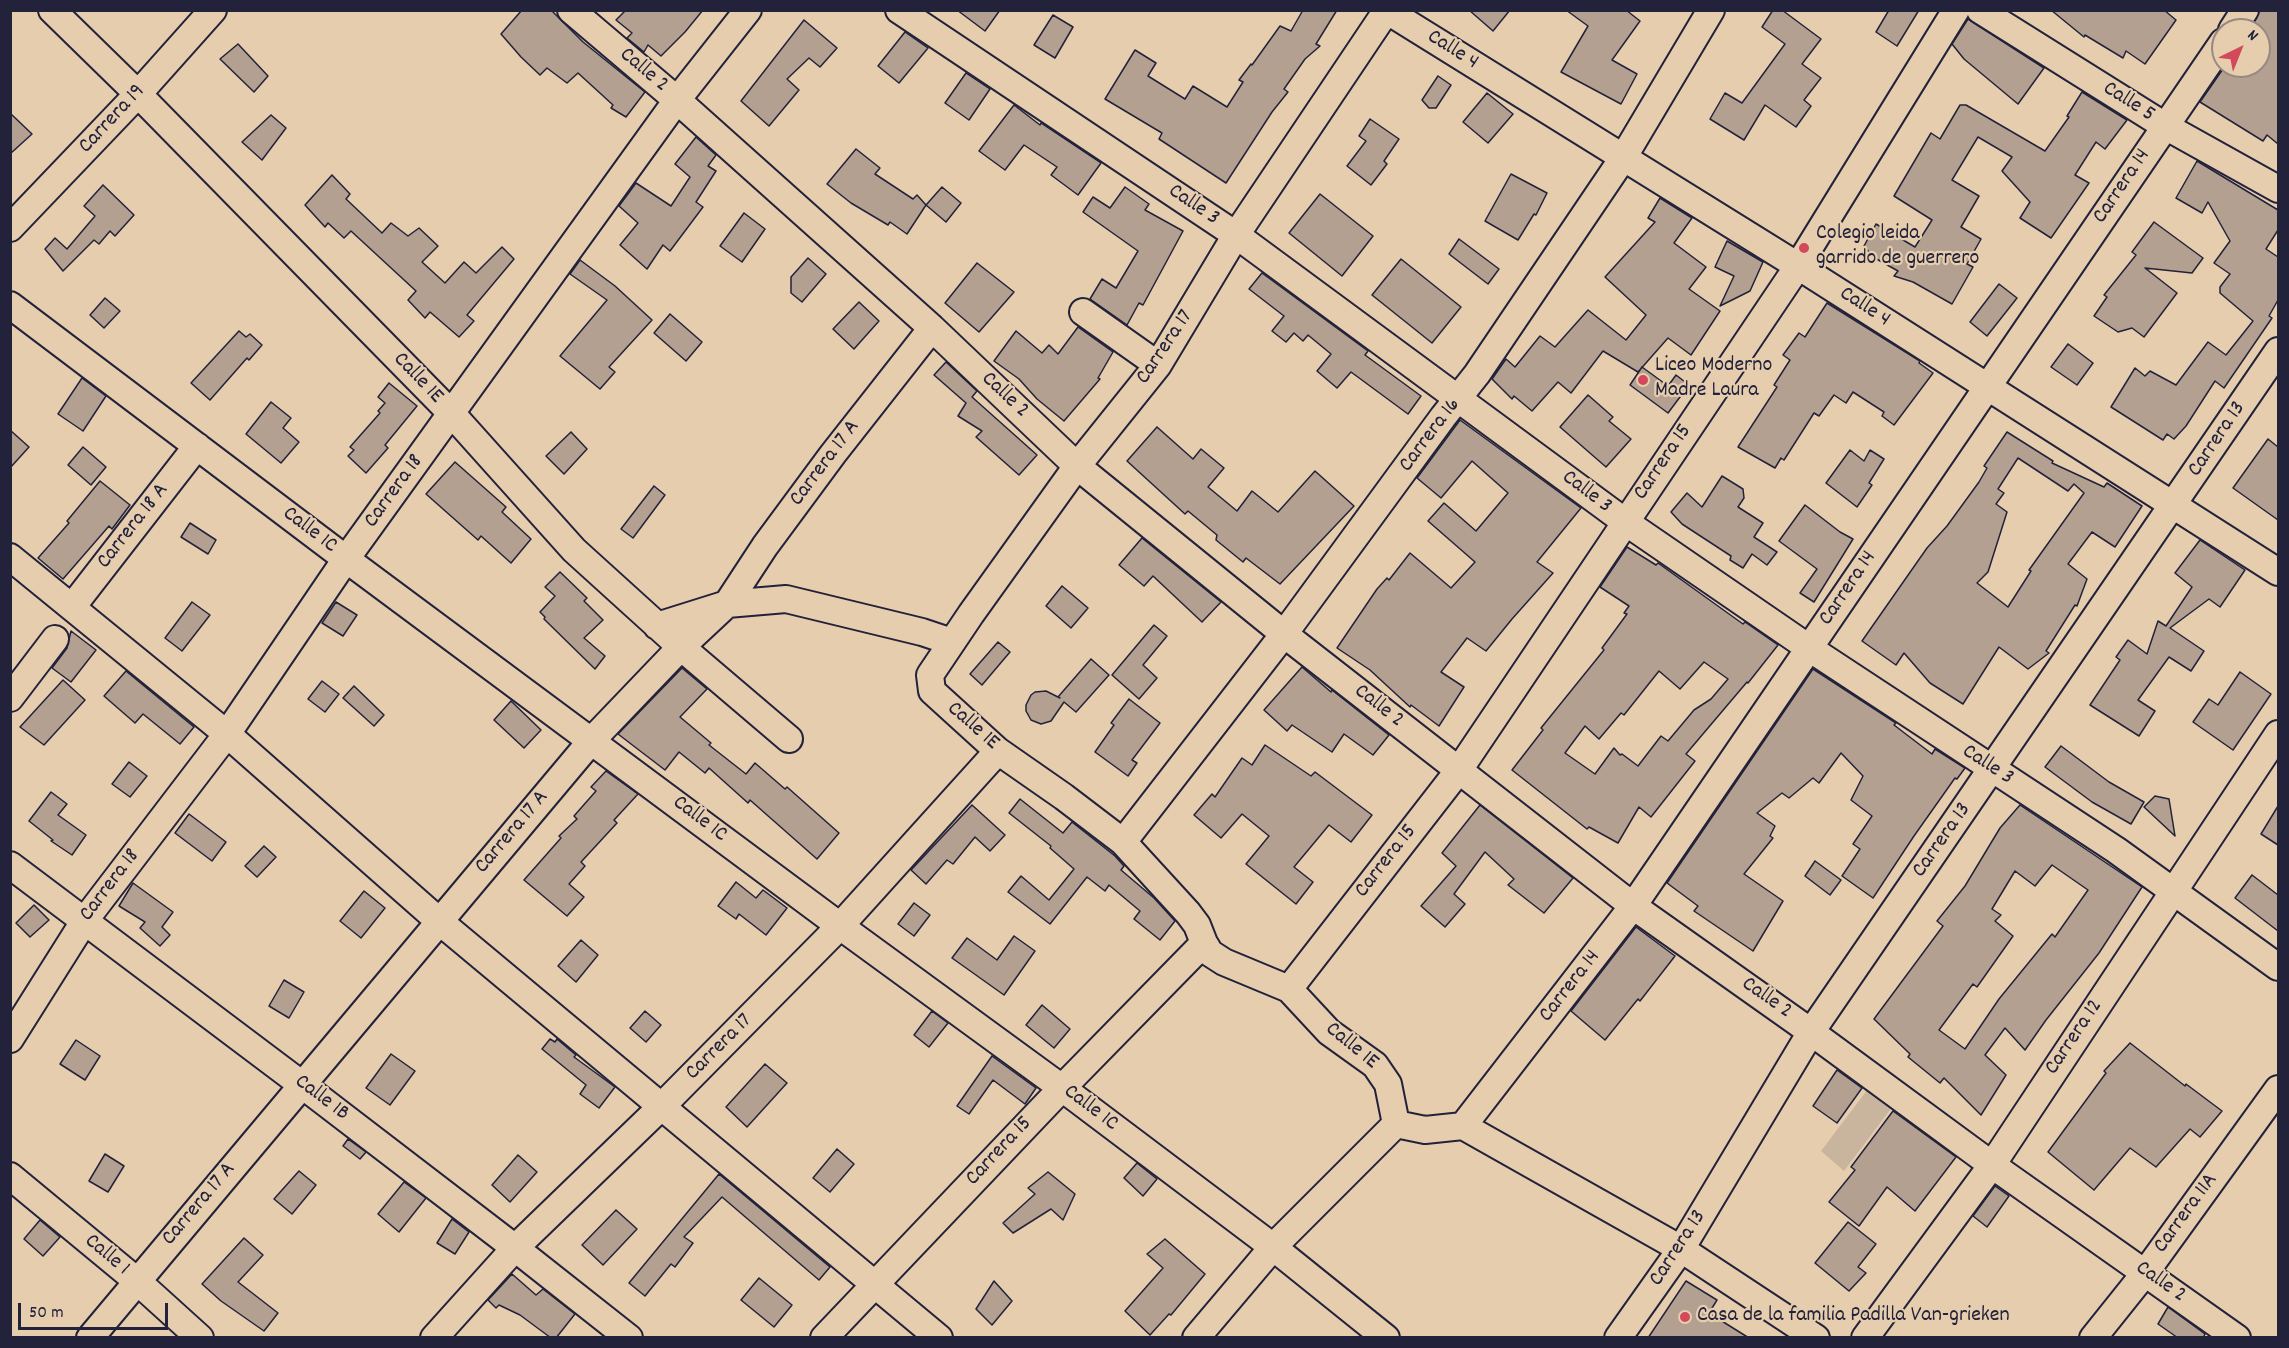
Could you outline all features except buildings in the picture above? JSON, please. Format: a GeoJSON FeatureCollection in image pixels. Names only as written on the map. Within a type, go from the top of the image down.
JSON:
{"type":"FeatureCollection","features":[{"type":"Feature","properties":{"kind":"street","name":"Calle 1E"},"geometry":{"type":"LineString","coordinates":[[52,10],[138,94],[452,414],[574,550],[657,626],[789,739]]}},
{"type":"Feature","properties":{"kind":"street","name":"Carrera 19"},"geometry":{"type":"LineString","coordinates":[[10,228],[138,94],[213,10]]}},
{"type":"Feature","properties":{"kind":"street","name":"Calle 2"},"geometry":{"type":"LineString","coordinates":[[571,10],[677,100],[932,328],[1077,466],[1284,634],[1633,906],[1811,1032],[1992,1165],[2237,1338]]}},
{"type":"Feature","properties":{"kind":"street","name":"Carrera 18"},"geometry":{"type":"LineString","coordinates":[[10,1039],[85,920],[227,734],[346,559],[677,100],[748,10]]}},
{"type":"Feature","properties":{"kind":"street","name":"Calle 3"},"geometry":{"type":"LineString","coordinates":[[899,10],[1236,235],[1624,521],[1809,648],[2116,850],[2278,967]]}},
{"type":"Feature","properties":{"kind":"street","name":"Carrera 16"},"geometry":{"type":"LineString","coordinates":[[1123,842],[1284,634],[1443,417],[1459,399],[1623,158],[1711,10]]}},
{"type":"Feature","properties":{"kind":"street","name":"Carrera 15"},"geometry":{"type":"LineString","coordinates":[[1290,989],[1459,770],[1624,521],[1798,266],[1956,10]]}},
{"type":"Feature","properties":{"kind":"street","name":"Calle 5"},"geometry":{"type":"LineString","coordinates":[[1980,10],[2165,126],[2278,189]]}},
{"type":"Feature","properties":{"kind":"street","name":"Carrera 17"},"geometry":{"type":"LineString","coordinates":[[930,675],[1077,466],[1158,366],[1236,235],[1386,11]]}},
{"type":"Feature","properties":{"kind":"street","name":"Calle 4"},"geometry":{"type":"LineString","coordinates":[[1386,11],[1798,266],[2278,572]]}},
{"type":"Feature","properties":{"kind":"street","name":"Carrera 14"},"geometry":{"type":"LineString","coordinates":[[1463,1126],[1633,906],[2211,59]]}},
{"type":"Feature","properties":{"kind":"street","name":"Calle 1C"},"geometry":{"type":"LineString","coordinates":[[10,305],[346,559],[1062,1088],[1273,1247],[1386,1338]]}},
{"type":"Feature","properties":{"kind":"street"},"geometry":{"type":"LineString","coordinates":[[1083,312],[1158,366]]}},
{"type":"Feature","properties":{"kind":"street","name":"Carrera 17 A"},"geometry":{"type":"LineString","coordinates":[[90,1338],[592,740],[681,647],[727,604],[765,546],[833,454],[932,328]]}},
{"type":"Feature","properties":{"kind":"street","name":"Carrera 13"},"geometry":{"type":"LineString","coordinates":[[1618,1338],[1681,1249],[1811,1032],[2278,351]]}},
{"type":"Feature","properties":{"kind":"street","name":"Carrera 18 A"},"geometry":{"type":"LineString","coordinates":[[72,607],[197,446]]}},
{"type":"Feature","properties":{"kind":"street"},"geometry":{"type":"LineString","coordinates":[[10,557],[227,734],[439,921],[876,1283],[939,1338]]}},
{"type":"Feature","properties":{"kind":"street"},"geometry":{"type":"LineString","coordinates":[[657,626],[727,604],[786,599],[922,632],[952,642]]}},
{"type":"Feature","properties":{"kind":"street"},"geometry":{"type":"LineString","coordinates":[[10,698],[55,639]]}},
{"type":"Feature","properties":{"kind":"street","name":"Calle 1E"},"geometry":{"type":"LineString","coordinates":[[930,675],[932,691],[998,751],[1123,842],[1188,913],[1197,925],[1204,944],[1210,952],[1224,962],[1290,989],[1329,1032],[1375,1065],[1388,1084],[1395,1124]]}},
{"type":"Feature","properties":{"kind":"street","name":"Carrera 12"},"geometry":{"type":"LineString","coordinates":[[1865,1338],[1992,1165],[2278,734]]}},
{"type":"Feature","properties":{"kind":"street","name":"Carrera 17"},"geometry":{"type":"LineString","coordinates":[[434,1338],[515,1248],[662,1107],[840,926],[998,751]]}},
{"type":"Feature","properties":{"kind":"street","name":"Calle 1B"},"geometry":{"type":"LineString","coordinates":[[10,865],[301,1084],[629,1338]]}},
{"type":"Feature","properties":{"kind":"street","name":"Carrera 15"},"geometry":{"type":"LineString","coordinates":[[824,1338],[1062,1088],[1204,944]]}},
{"type":"Feature","properties":{"kind":"street","name":"Carrera 11A"},"geometry":{"type":"LineString","coordinates":[[2093,1338],[2145,1273],[2278,1089]]}},
{"type":"Feature","properties":{"kind":"street"},"geometry":{"type":"LineString","coordinates":[[1196,1338],[1273,1247],[1395,1124],[1425,1130],[1463,1126],[1681,1249],[1815,1337]]}},
{"type":"Feature","properties":{"kind":"street","name":"Calle 1"},"geometry":{"type":"LineString","coordinates":[[10,1176],[137,1281],[200,1338]]}},
{"type":"Feature","properties":{"kind":"shaded area"},"geometry":{"type":"Polygon","coordinates":[[[1871,1085],[1896,1102],[1844,1171],[1821,1151],[1871,1085]]]}},
{"type":"Feature","properties":{"kind":"place","name":"Colegio leida garrido de guerrero"},"geometry":{"type":"Point","coordinates":[1804,248]}},
{"type":"Feature","properties":{"kind":"place","name":"Liceo Moderno Madre Laura"},"geometry":{"type":"Point","coordinates":[1643,380]}},
{"type":"Feature","properties":{"kind":"place","name":"Casa de la familia Padilla Van-grieken"},"geometry":{"type":"Point","coordinates":[1685,1317]}}]}
